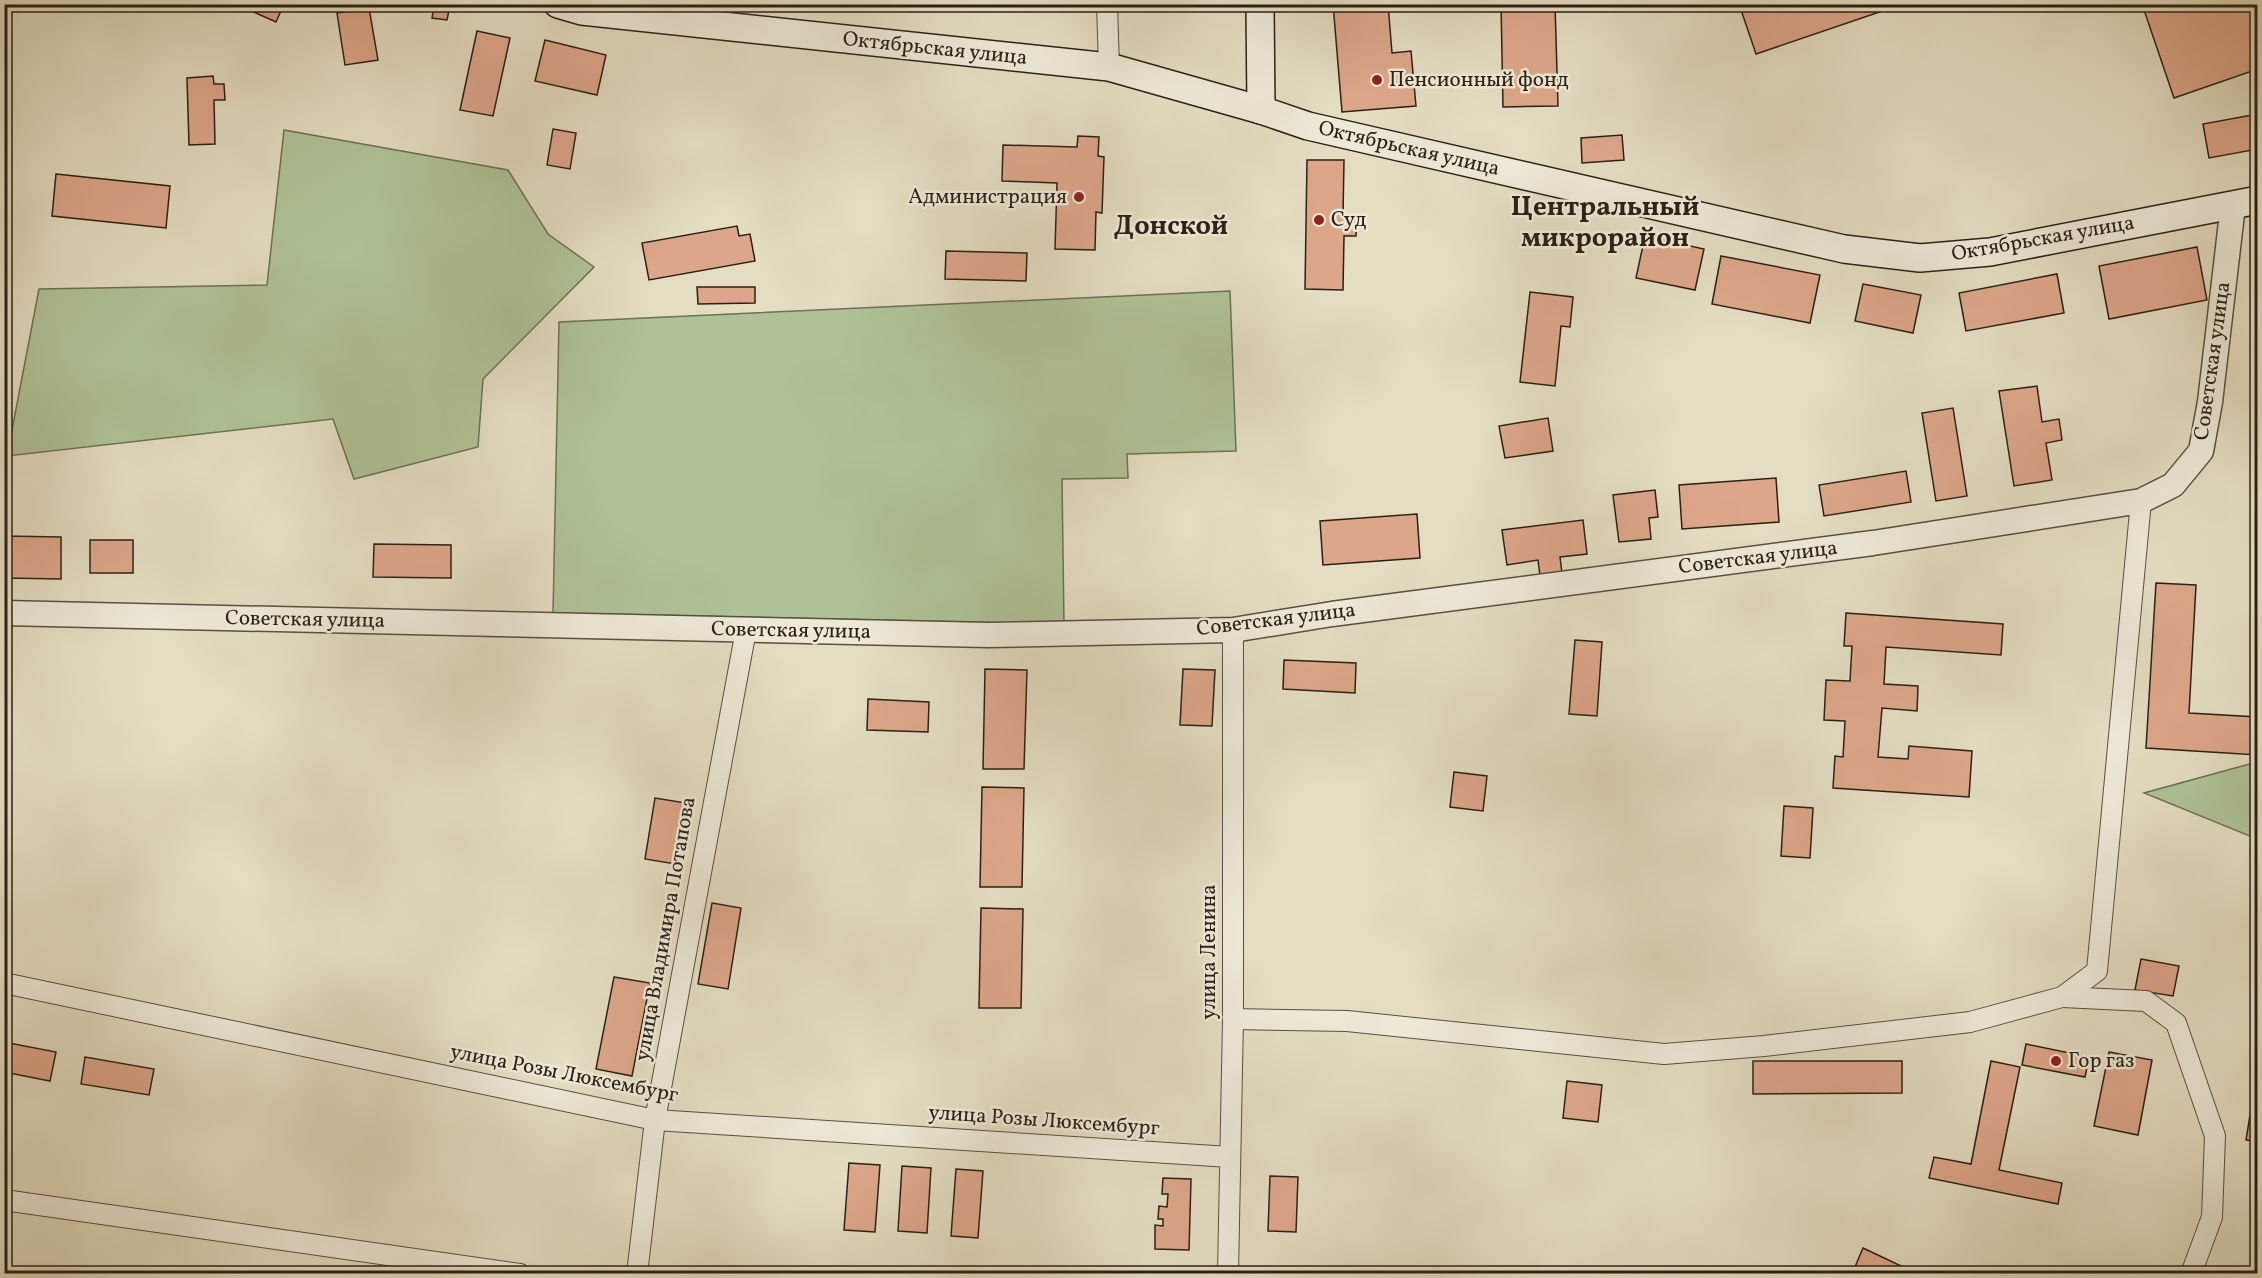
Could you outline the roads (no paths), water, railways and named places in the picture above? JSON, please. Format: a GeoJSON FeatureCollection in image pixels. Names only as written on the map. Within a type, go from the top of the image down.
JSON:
{"type":"FeatureCollection","features":[{"type":"Feature","properties":{"kind":"main road","name":"Октябрьская улица"},"geometry":{"type":"LineString","coordinates":[[558,4],[582,11],[1109,67],[1261,110],[1308,126],[1844,249],[1920,258],[1990,252],[2245,203]]}},
{"type":"Feature","properties":{"kind":"main road"},"geometry":{"type":"LineString","coordinates":[[1260,4],[1261,110]]}},
{"type":"Feature","properties":{"kind":"street"},"geometry":{"type":"LineString","coordinates":[[1107,4],[1109,67]]}},
{"type":"Feature","properties":{"kind":"street","name":"Советская улица"},"geometry":{"type":"LineString","coordinates":[[4,613],[988,634],[1233,630],[1332,614],[1873,543],[2141,501],[2173,485],[2201,451],[2245,203]]}},
{"type":"Feature","properties":{"kind":"street"},"geometry":{"type":"LineString","coordinates":[[2062,997],[2097,971],[2141,501]]}},
{"type":"Feature","properties":{"kind":"street","name":"улица Владимира Потапова"},"geometry":{"type":"LineString","coordinates":[[637,1274],[656,1120],[746,630]]}},
{"type":"Feature","properties":{"kind":"street","name":"улица Ленина"},"geometry":{"type":"LineString","coordinates":[[1228,1274],[1233,1019],[1233,630]]}},
{"type":"Feature","properties":{"kind":"street","name":"улица Розы Люксембург"},"geometry":{"type":"LineString","coordinates":[[4,983],[656,1120],[1230,1157]]}},
{"type":"Feature","properties":{"kind":"street"},"geometry":{"type":"LineString","coordinates":[[1233,1019],[1347,1021],[1664,1054],[1764,1046],[1970,1022],[2062,997],[2146,1001],[2176,1023],[2215,1136],[2212,1217],[2191,1274]]}},
{"type":"Feature","properties":{"kind":"street"},"geometry":{"type":"LineString","coordinates":[[4,1200],[520,1274]]}},
{"type":"Feature","properties":{"kind":"place","name":"Пенсионный фонд"},"geometry":{"type":"Point","coordinates":[1377,80]}},
{"type":"Feature","properties":{"kind":"place","name":"Администрация"},"geometry":{"type":"Point","coordinates":[1079,197]}},
{"type":"Feature","properties":{"kind":"place","name":"Суд"},"geometry":{"type":"Point","coordinates":[1319,220]}},
{"type":"Feature","properties":{"kind":"place","name":"Гор газ"},"geometry":{"type":"Point","coordinates":[2056,1061]}},
{"type":"Feature","properties":{"kind":"district","name":"Центральный микрорайон"},"geometry":{"type":"Point","coordinates":[1605,224]}},
{"type":"Feature","properties":{"kind":"district","name":"Донской"},"geometry":{"type":"Point","coordinates":[1171,227]}}]}
